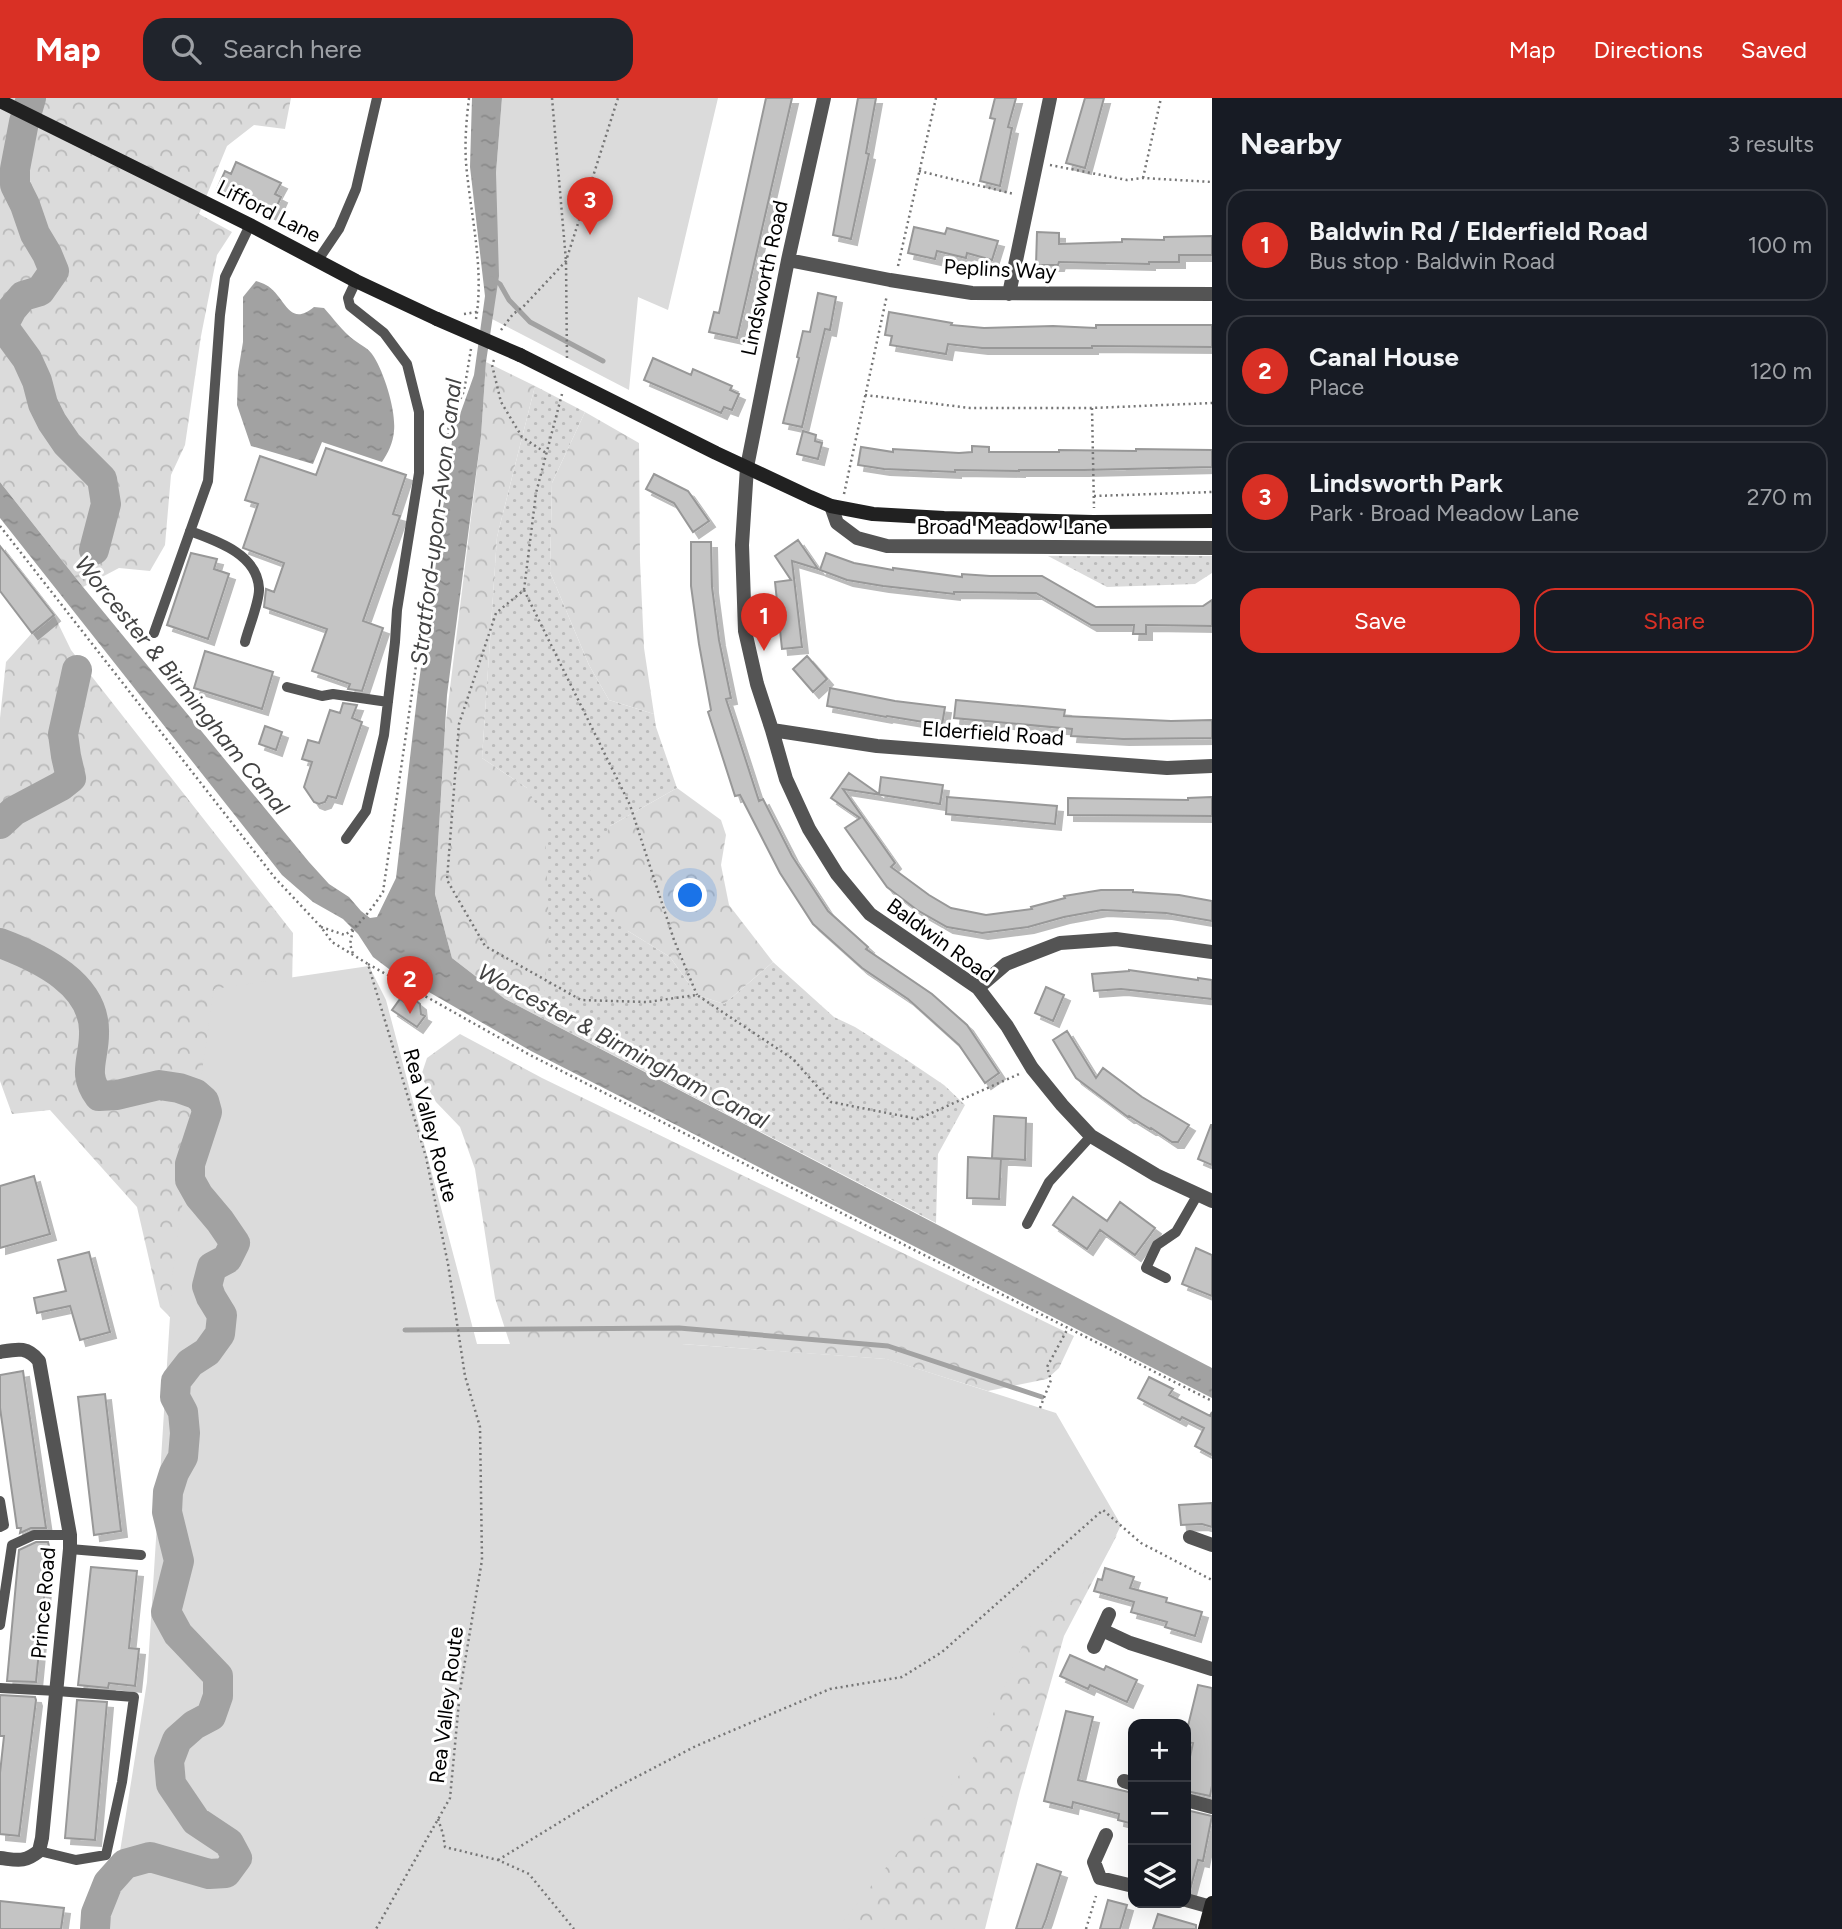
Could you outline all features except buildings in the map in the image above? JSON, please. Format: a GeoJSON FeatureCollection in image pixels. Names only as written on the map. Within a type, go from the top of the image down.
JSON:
{"type":"FeatureCollection","features":[{"type":"Feature","properties":{"kind":"street","name":"Lindsworth Road"},"geometry":{"type":"LineString","coordinates":[[747,467],[788,260],[824,98]]}},
{"type":"Feature","properties":{"kind":"street"},"geometry":{"type":"LineString","coordinates":[[1009,294],[1050,98]]}},
{"type":"Feature","properties":{"kind":"street","name":"Lifford Lane"},"geometry":{"type":"LineString","coordinates":[[0,101],[250,225],[356,281],[520,355]]}},
{"type":"Feature","properties":{"kind":"street","name":"Peplins Way"},"geometry":{"type":"LineString","coordinates":[[788,260],[972,293],[1212,294]]}},
{"type":"Feature","properties":{"kind":"street","name":"Broad Meadow Lane"},"geometry":{"type":"LineString","coordinates":[[520,355],[747,467],[810,497],[836,506],[873,514],[932,518],[1093,522],[1212,521]]}},
{"type":"Feature","properties":{"kind":"street","name":"Baldwin Road"},"geometry":{"type":"LineString","coordinates":[[747,467],[742,545],[745,631],[757,684],[786,779],[809,829],[837,874],[870,914],[978,988],[1007,1026],[1032,1068],[1091,1136],[1156,1175],[1212,1200]]}},
{"type":"Feature","properties":{"kind":"street","name":"Broad Meadow Lane"},"geometry":{"type":"LineString","coordinates":[[836,506],[836,523],[857,538],[887,546],[1212,548]]}},
{"type":"Feature","properties":{"kind":"street","name":"Elderfield Road"},"geometry":{"type":"LineString","coordinates":[[772,730],[877,746],[1167,768],[1212,766]]}},
{"type":"Feature","properties":{"kind":"street"},"geometry":{"type":"LineString","coordinates":[[978,988],[1006,964],[1060,943],[1116,939],[1212,952]]}},
{"type":"Feature","properties":{"kind":"street","name":"Prince Road"},"geometry":{"type":"LineString","coordinates":[[0,1352],[24,1349],[39,1361],[70,1542],[39,1851]]}},
{"type":"Feature","properties":{"kind":"street"},"geometry":{"type":"LineString","coordinates":[[1190,1537],[1212,1545]]}},
{"type":"Feature","properties":{"kind":"street"},"geometry":{"type":"LineString","coordinates":[[1094,1647],[1110,1614]]}},
{"type":"Feature","properties":{"kind":"street"},"geometry":{"type":"LineString","coordinates":[[1102,1630],[1130,1643],[1212,1669]]}},
{"type":"Feature","properties":{"kind":"street"},"geometry":{"type":"LineString","coordinates":[[1191,1801],[1212,1807]]}},
{"type":"Feature","properties":{"kind":"street"},"geometry":{"type":"LineString","coordinates":[[1106,1835],[1094,1862],[1100,1878],[1128,1885]]}},
{"type":"Feature","properties":{"kind":"street"},"geometry":{"type":"LineString","coordinates":[[0,1858],[26,1860],[39,1851]]}},
{"type":"Feature","properties":{"kind":"street"},"geometry":{"type":"LineString","coordinates":[[1191,1901],[1212,1905],[1205,1929]]}},
{"type":"Feature","properties":{"kind":"lane"},"geometry":{"type":"LineString","coordinates":[[318,260],[339,229],[356,189],[377,98]]}},
{"type":"Feature","properties":{"kind":"lane"},"geometry":{"type":"LineString","coordinates":[[154,634],[208,481],[225,277],[250,225]]}},
{"type":"Feature","properties":{"kind":"lane"},"geometry":{"type":"LineString","coordinates":[[346,839],[366,811],[384,735],[397,610],[419,473],[419,411],[407,364],[384,333],[350,306],[348,298],[356,281]]}},
{"type":"Feature","properties":{"kind":"lane"},"geometry":{"type":"LineString","coordinates":[[190,531],[221,542],[247,562],[257,576],[259,591],[245,642]]}},
{"type":"Feature","properties":{"kind":"lane"},"geometry":{"type":"LineString","coordinates":[[287,687],[322,696],[332,694],[388,702]]}},
{"type":"Feature","properties":{"kind":"lane"},"geometry":{"type":"LineString","coordinates":[[1027,1224],[1049,1182],[1091,1136]]}},
{"type":"Feature","properties":{"kind":"lane"},"geometry":{"type":"LineString","coordinates":[[1166,1278],[1146,1268],[1157,1245],[1176,1232],[1198,1194]]}},
{"type":"Feature","properties":{"kind":"lane"},"geometry":{"type":"LineString","coordinates":[[0,1501],[4,1525],[0,1527]]}},
{"type":"Feature","properties":{"kind":"lane"},"geometry":{"type":"LineString","coordinates":[[0,1625],[12,1545],[34,1535],[141,1555]]}},
{"type":"Feature","properties":{"kind":"lane"},"geometry":{"type":"LineString","coordinates":[[0,1688],[134,1697],[122,1782],[106,1855],[76,1860],[39,1851]]}},
{"type":"Feature","properties":{"kind":"path"},"geometry":{"type":"LineString","coordinates":[[469,98],[466,160],[479,268],[475,325]]}},
{"type":"Feature","properties":{"kind":"path"},"geometry":{"type":"LineString","coordinates":[[552,98],[566,261],[568,353]]}},
{"type":"Feature","properties":{"kind":"path"},"geometry":{"type":"LineString","coordinates":[[501,329],[566,261],[618,98]]}},
{"type":"Feature","properties":{"kind":"path"},"geometry":{"type":"LineString","coordinates":[[836,506],[865,395],[890,280],[897,271],[936,98]]}},
{"type":"Feature","properties":{"kind":"path"},"geometry":{"type":"LineString","coordinates":[[1143,178],[1161,98]]}},
{"type":"Feature","properties":{"kind":"path"},"geometry":{"type":"LineString","coordinates":[[1036,163],[1127,180],[1143,178],[1212,183]]}},
{"type":"Feature","properties":{"kind":"path"},"geometry":{"type":"LineString","coordinates":[[919,171],[1028,197]]}},
{"type":"Feature","properties":{"kind":"path"},"geometry":{"type":"LineString","coordinates":[[321,927],[345,935],[353,930],[383,892],[449,425],[464,391],[472,338]]}},
{"type":"Feature","properties":{"kind":"path"},"geometry":{"type":"LineString","coordinates":[[492,365],[501,402],[522,436],[548,453]]}},
{"type":"Feature","properties":{"kind":"path"},"geometry":{"type":"LineString","coordinates":[[566,377],[536,493],[524,590],[630,805],[674,940],[697,995],[793,1059],[831,1101],[918,1119],[1032,1068]]}},
{"type":"Feature","properties":{"kind":"path"},"geometry":{"type":"LineString","coordinates":[[865,395],[970,408],[1092,408],[1212,403]]}},
{"type":"Feature","properties":{"kind":"path"},"geometry":{"type":"LineString","coordinates":[[1092,408],[1093,522]]}},
{"type":"Feature","properties":{"kind":"path"},"geometry":{"type":"LineString","coordinates":[[1094,496],[1212,492]]}},
{"type":"Feature","properties":{"kind":"path"},"geometry":{"type":"LineString","coordinates":[[0,526],[275,878],[332,942],[530,1055],[1212,1401]]}},
{"type":"Feature","properties":{"kind":"path"},"geometry":{"type":"LineString","coordinates":[[524,590],[496,613],[460,724],[447,880],[485,946],[581,1000],[647,1002],[697,995]]}},
{"type":"Feature","properties":{"kind":"path"},"geometry":{"type":"LineString","coordinates":[[353,930],[350,944],[354,955]]}},
{"type":"Feature","properties":{"kind":"path","name":"Rea Valley Route"},"geometry":{"type":"LineString","coordinates":[[368,964],[426,1157],[448,1264],[465,1376],[480,1427],[482,1560],[460,1690],[450,1798],[376,1929]]}},
{"type":"Feature","properties":{"kind":"path"},"geometry":{"type":"LineString","coordinates":[[1040,1408],[1051,1380],[1047,1367],[1068,1328]]}},
{"type":"Feature","properties":{"kind":"path"},"geometry":{"type":"LineString","coordinates":[[498,1860],[617,1787],[696,1746],[830,1689],[902,1677],[942,1653],[1103,1510],[1140,1543],[1212,1580]]}},
{"type":"Feature","properties":{"kind":"path"},"geometry":{"type":"LineString","coordinates":[[438,1819],[445,1847],[498,1860],[529,1874],[574,1929]]}},
{"type":"Feature","properties":{"kind":"path"},"geometry":{"type":"LineString","coordinates":[[1086,1929],[1096,1896]]}},
{"type":"Feature","properties":{"kind":"green space"},"geometry":{"type":"Polygon","coordinates":[[[0,98],[291,98],[285,129],[254,125],[227,146],[199,214],[232,232],[217,255],[201,336],[185,445],[171,475],[165,545],[150,571],[119,568],[83,587],[0,482],[0,98]]]}},
{"type":"Feature","properties":{"kind":"green space"},"geometry":{"type":"Polygon","coordinates":[[[502,98],[718,98],[668,310],[638,297],[629,390],[492,319],[496,173],[502,98]]]}},
{"type":"Feature","properties":{"kind":"green space"},"geometry":{"type":"Polygon","coordinates":[[[486,362],[535,386],[497,537],[482,758],[527,788],[545,821],[549,933],[544,995],[505,999],[452,958],[435,894],[445,729],[481,436],[486,362]]]}},
{"type":"Feature","properties":{"kind":"green space"},"geometry":{"type":"Polygon","coordinates":[[[535,386],[585,412],[552,483],[550,572],[589,665],[609,700],[654,714],[677,788],[610,826],[628,931],[670,957],[697,995],[724,1004],[773,962],[834,1017],[855,1027],[944,1085],[965,1105],[938,1154],[936,1223],[505,999],[544,995],[527,788],[482,758],[497,537],[535,386]]]}},
{"type":"Feature","properties":{"kind":"green space"},"geometry":{"type":"Polygon","coordinates":[[[585,412],[639,443],[644,648],[654,714],[609,700],[589,665],[550,572],[552,483],[585,412]]]}},
{"type":"Feature","properties":{"kind":"green space"},"geometry":{"type":"Polygon","coordinates":[[[1048,556],[1212,556],[1212,573],[1195,584],[1107,587],[1048,556]]]}},
{"type":"Feature","properties":{"kind":"green space"},"geometry":{"type":"Polygon","coordinates":[[[54,615],[71,650],[293,933],[290,1108],[170,1317],[160,1307],[137,1207],[50,1110],[12,1114],[0,1081],[0,718],[6,662],[32,633],[54,615]]]}},
{"type":"Feature","properties":{"kind":"green space"},"geometry":{"type":"Polygon","coordinates":[[[677,788],[721,820],[726,835],[721,865],[729,905],[773,962],[724,1004],[697,995],[670,957],[628,931],[582,889],[610,826],[677,788]]]}},
{"type":"Feature","properties":{"kind":"green space"},"geometry":{"type":"Polygon","coordinates":[[[369,966],[386,1000],[477,1344],[682,1344],[887,1359],[1056,1413],[1121,1525],[1109,1550],[1034,1618],[976,1754],[837,1929],[93,1929],[119,1858],[147,1682],[173,1269],[214,989],[369,966]]]}},
{"type":"Feature","properties":{"kind":"green space"},"geometry":{"type":"Polygon","coordinates":[[[460,1034],[542,1078],[1074,1336],[1059,1368],[1047,1379],[988,1391],[886,1359],[682,1344],[510,1344],[495,1298],[475,1169],[460,1127],[436,1102],[421,1076],[427,1058],[460,1034]]]}},
{"type":"Feature","properties":{"kind":"green space"},"geometry":{"type":"Polygon","coordinates":[[[1117,1535],[1064,1636],[1020,1791],[985,1929],[780,1929],[800,1801],[1117,1535]]]}},
{"type":"Feature","properties":{"kind":"water"},"geometry":{"type":"Polygon","coordinates":[[[472,98],[502,98],[496,173],[499,276],[486,362],[481,436],[447,695],[435,894],[452,958],[505,999],[1212,1368],[1212,1398],[531,1051],[389,969],[373,957],[358,934],[343,919],[313,902],[282,875],[0,518],[0,482],[309,862],[329,884],[349,897],[361,911],[370,918],[377,917],[396,878],[418,689],[453,434],[474,375],[485,296],[470,167],[472,98]]]}},
{"type":"Feature","properties":{"kind":"water"},"geometry":{"type":"Polygon","coordinates":[[[256,281],[272,290],[292,312],[298,314],[314,307],[324,308],[346,333],[372,354],[386,383],[394,423],[391,444],[382,462],[322,442],[313,464],[251,446],[237,405],[238,372],[243,342],[243,297],[256,281]]]}},
{"type":"Feature","properties":{"kind":"waterway","name":"Worcester & Birmingham Canal"},"geometry":{"type":"LineString","coordinates":[[31,98],[15,169],[15,185],[54,271],[40,291],[23,296],[3,326],[27,359],[52,422],[67,444],[102,479],[106,504],[94,550]]}},
{"type":"Feature","properties":{"kind":"waterway"},"geometry":{"type":"LineString","coordinates":[[492,279],[500,284],[509,300],[530,322],[603,361]]}},
{"type":"Feature","properties":{"kind":"waterway"},"geometry":{"type":"LineString","coordinates":[[0,824],[14,811],[71,778],[63,734],[77,670]]}},
{"type":"Feature","properties":{"kind":"waterway"},"geometry":{"type":"LineString","coordinates":[[0,943],[48,965],[63,975],[86,1001],[92,1016],[94,1034],[91,1081],[99,1096],[117,1095],[159,1085],[196,1094],[204,1101],[207,1112],[190,1164],[190,1180],[235,1243],[227,1259],[212,1267],[207,1286],[222,1315],[220,1334],[207,1352],[190,1363],[176,1381],[175,1397],[183,1412],[185,1433],[183,1457],[168,1492],[167,1512],[179,1561],[166,1612],[178,1634],[218,1676],[218,1696],[211,1716],[194,1725],[177,1740],[169,1761],[171,1784],[196,1821],[229,1843],[237,1858],[226,1873],[209,1874],[150,1857],[125,1864],[108,1883],[96,1913],[95,1929]]}},
{"type":"Feature","properties":{"kind":"waterway"},"geometry":{"type":"LineString","coordinates":[[405,1330],[679,1328],[888,1346],[1042,1397]]}},
{"type":"Feature","properties":{"kind":"place","name":"Lindsworth Park"},"geometry":{"type":"Point","coordinates":[590,235]}},
{"type":"Feature","properties":{"kind":"place","name":"Baldwin Rd / Elderfield Road"},"geometry":{"type":"Point","coordinates":[764,651]}},
{"type":"Feature","properties":{"kind":"place","name":"Canal House"},"geometry":{"type":"Point","coordinates":[410,1014]}},
{"type":"Feature","properties":{"kind":"water label","name":"Stratford-upon-Avon Canal"},"geometry":{"type":"Point","coordinates":[436,522]}}]}
